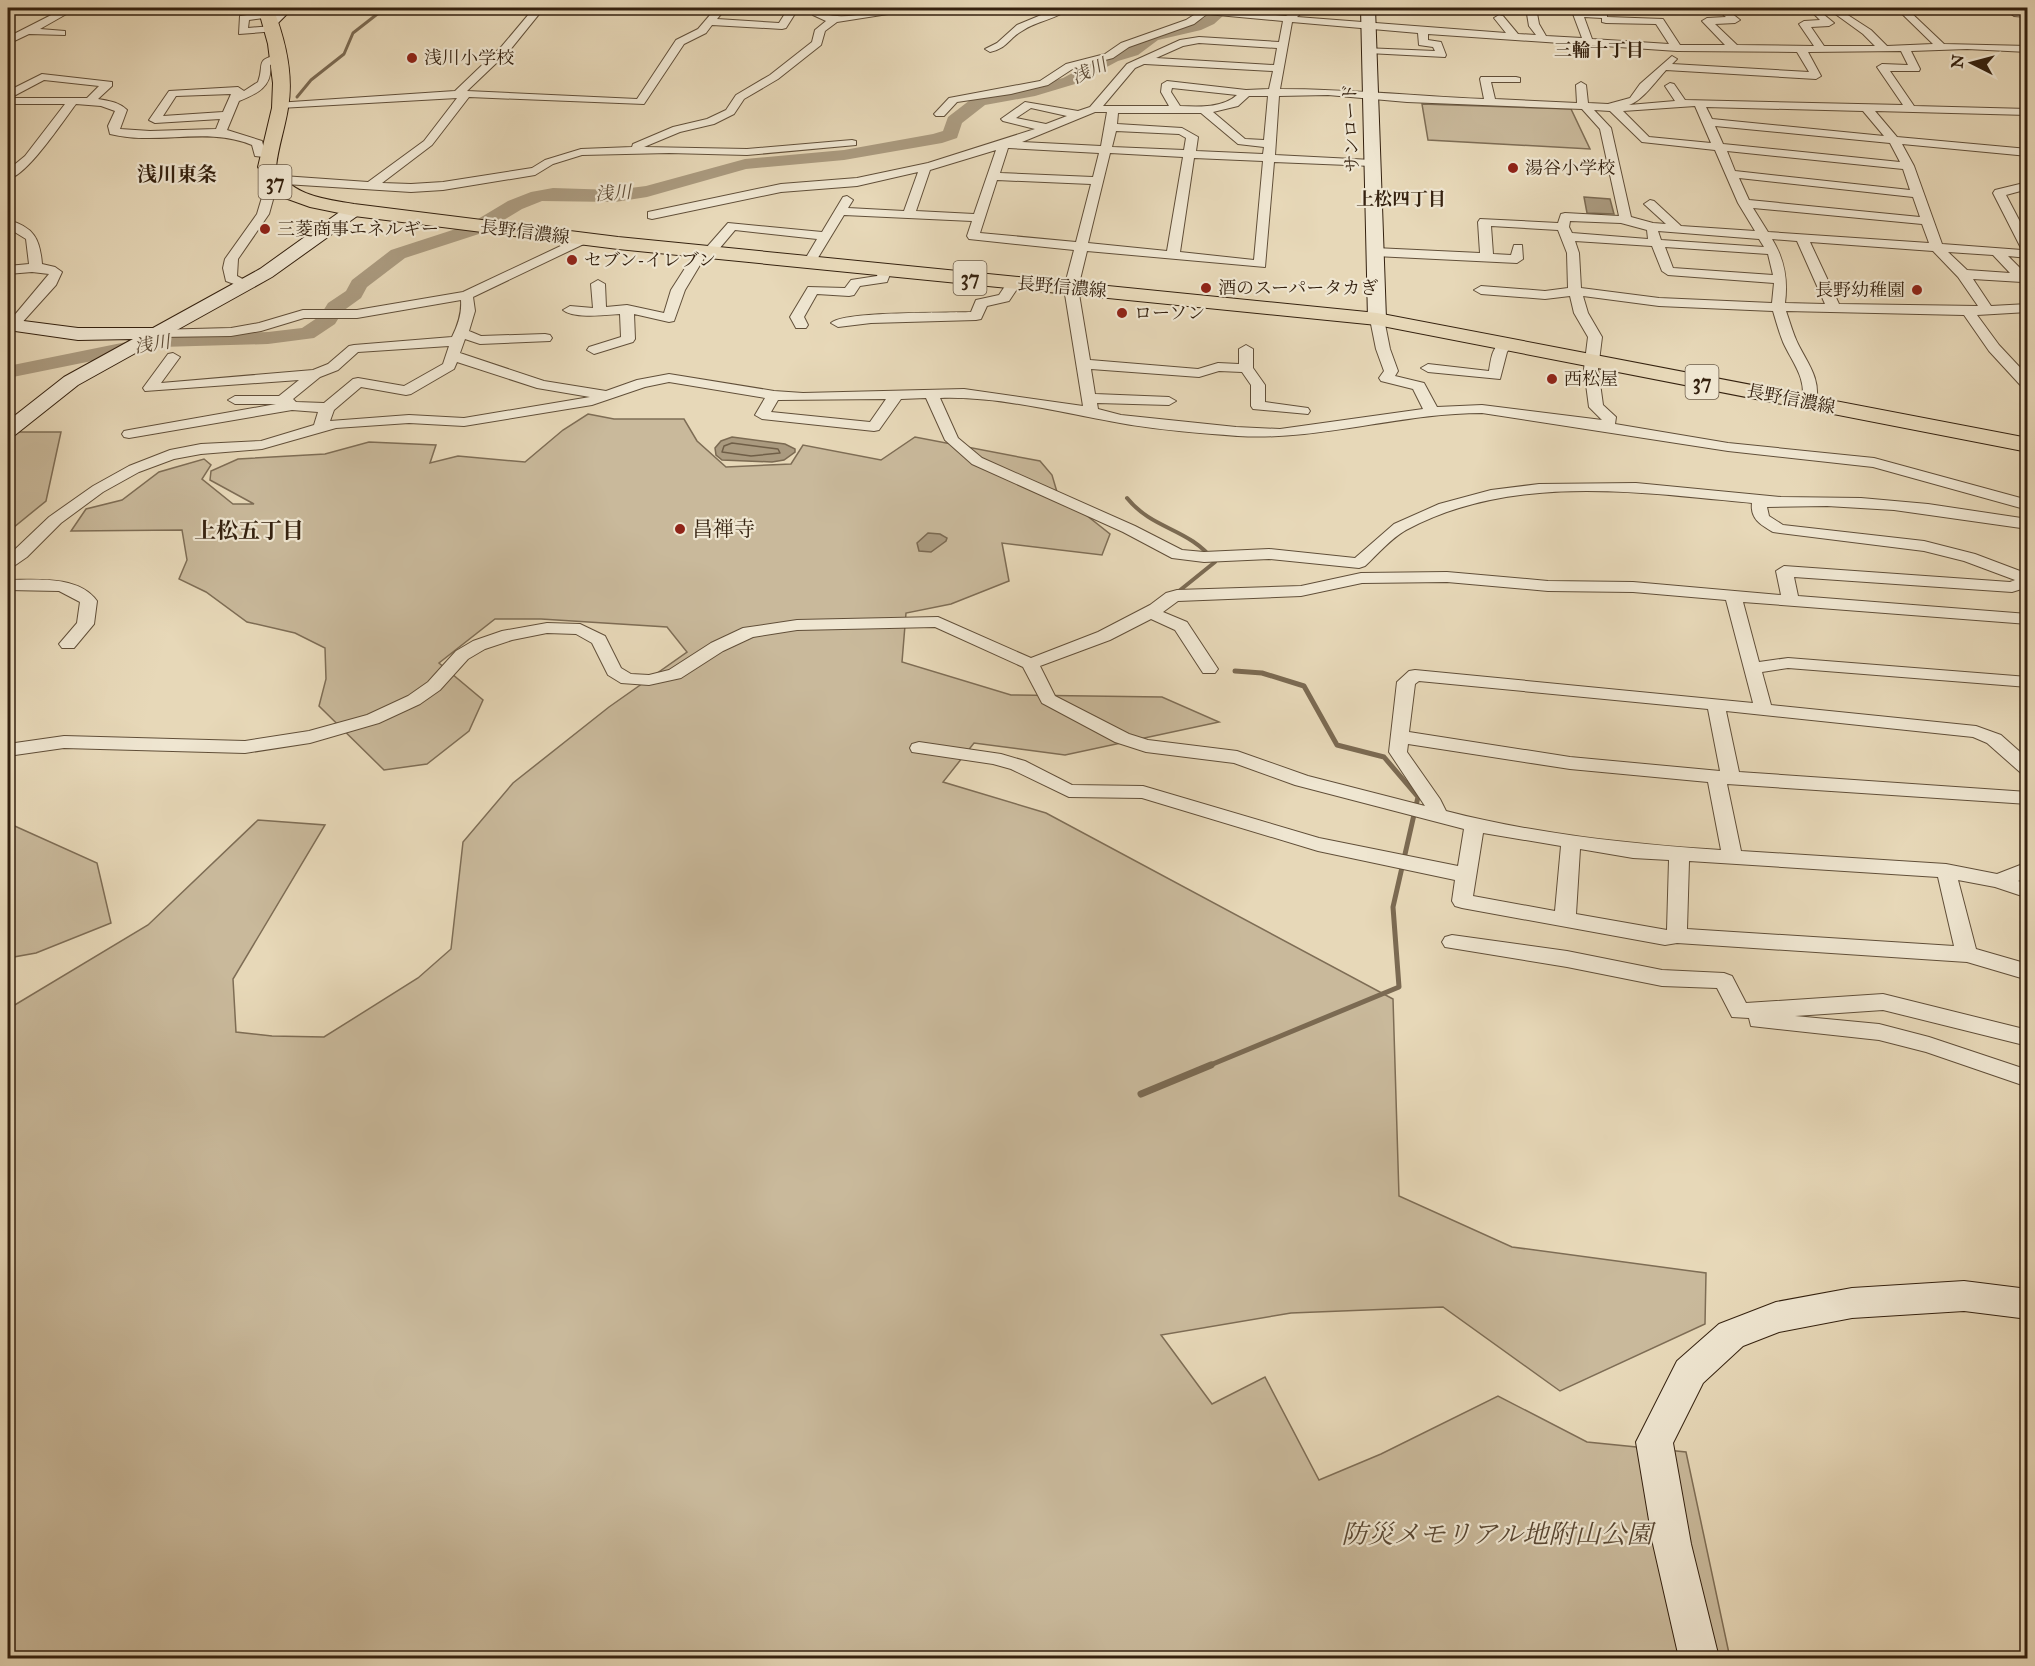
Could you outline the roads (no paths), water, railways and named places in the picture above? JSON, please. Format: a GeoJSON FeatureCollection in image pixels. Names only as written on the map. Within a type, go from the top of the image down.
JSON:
{"type":"FeatureCollection","features":[{"type":"Feature","properties":{"kind":"main road","name":"37"},"geometry":{"type":"LineString","coordinates":[[269,18],[278,58],[280,105],[267,167],[270,178],[275,182]]}},
{"type":"Feature","properties":{"kind":"main road","name":"長野信濃線"},"geometry":{"type":"LineString","coordinates":[[275,182],[289,193],[302,198],[354,210],[584,240],[1377,319],[2028,445]]}},
{"type":"Feature","properties":{"kind":"street"},"geometry":{"type":"LineString","coordinates":[[8,41],[72,8]]}},
{"type":"Feature","properties":{"kind":"street"},"geometry":{"type":"LineString","coordinates":[[269,18],[286,8]]}},
{"type":"Feature","properties":{"kind":"street"},"geometry":{"type":"LineString","coordinates":[[371,185],[428,143],[462,94],[506,48],[539,8]]}},
{"type":"Feature","properties":{"kind":"street"},"geometry":{"type":"LineString","coordinates":[[280,105],[462,94],[640,102],[680,42],[702,31],[722,8]]}},
{"type":"Feature","properties":{"kind":"street"},"geometry":{"type":"LineString","coordinates":[[756,8],[793,8]]}},
{"type":"Feature","properties":{"kind":"street"},"geometry":{"type":"LineString","coordinates":[[710,22],[782,26],[793,8]]}},
{"type":"Feature","properties":{"kind":"street"},"geometry":{"type":"LineString","coordinates":[[825,8],[818,15],[834,20]]}},
{"type":"Feature","properties":{"kind":"street"},"geometry":{"type":"LineString","coordinates":[[622,152],[676,129],[710,122],[730,112],[740,97],[774,77],[817,43],[820,30],[834,20],[907,8]]}},
{"type":"Feature","properties":{"kind":"street"},"geometry":{"type":"LineString","coordinates":[[990,49],[999,48],[1019,27],[1038,22],[1046,15],[1066,8]]}},
{"type":"Feature","properties":{"kind":"street"},"geometry":{"type":"LineString","coordinates":[[1114,8],[1126,8]]}},
{"type":"Feature","properties":{"kind":"street"},"geometry":{"type":"LineString","coordinates":[[1178,8],[1367,27],[1423,30],[1460,28],[1514,36],[1682,48],[2028,49]]}},
{"type":"Feature","properties":{"kind":"street"},"geometry":{"type":"LineString","coordinates":[[1003,145],[972,236],[1260,264],[1275,92],[1288,19],[1302,8]]}},
{"type":"Feature","properties":{"kind":"street","name":"サンロード"},"geometry":{"type":"LineString","coordinates":[[1372,8],[1367,27],[1377,319]]}},
{"type":"Feature","properties":{"kind":"street"},"geometry":{"type":"LineString","coordinates":[[1531,8],[1534,26],[1538,28],[1542,38]]}},
{"type":"Feature","properties":{"kind":"street"},"geometry":{"type":"LineString","coordinates":[[1720,8],[1735,20],[1707,21],[1733,47]]}},
{"type":"Feature","properties":{"kind":"street"},"geometry":{"type":"LineString","coordinates":[[1859,8],[1870,8]]}},
{"type":"Feature","properties":{"kind":"street"},"geometry":{"type":"LineString","coordinates":[[1901,8],[1942,47]]}},
{"type":"Feature","properties":{"kind":"street"},"geometry":{"type":"LineString","coordinates":[[2008,8],[2018,14],[2028,14]]}},
{"type":"Feature","properties":{"kind":"street"},"geometry":{"type":"LineString","coordinates":[[940,114],[953,100],[972,95],[1011,91],[1044,83],[1070,66],[1109,56],[1147,35],[1190,22],[1203,13],[1203,10]]}},
{"type":"Feature","properties":{"kind":"street"},"geometry":{"type":"LineString","coordinates":[[1837,11],[1867,32],[1884,49]]}},
{"type":"Feature","properties":{"kind":"street"},"geometry":{"type":"LineString","coordinates":[[1816,12],[1829,23],[1804,24],[1821,49]]}},
{"type":"Feature","properties":{"kind":"street"},"geometry":{"type":"LineString","coordinates":[[1587,41],[1578,14],[1603,14],[1659,21],[1682,48]]}},
{"type":"Feature","properties":{"kind":"street"},"geometry":{"type":"LineString","coordinates":[[1603,14],[1612,42]]}},
{"type":"Feature","properties":{"kind":"street"},"geometry":{"type":"LineString","coordinates":[[1499,18],[1514,36]]}},
{"type":"Feature","properties":{"kind":"street"},"geometry":{"type":"LineString","coordinates":[[1368,50],[1441,55],[1437,44],[1423,43],[1423,30]]}},
{"type":"Feature","properties":{"kind":"street"},"geometry":{"type":"LineString","coordinates":[[30,31],[61,33]]}},
{"type":"Feature","properties":{"kind":"street"},"geometry":{"type":"LineString","coordinates":[[1094,109],[1123,74],[1140,60],[1180,43],[1198,40],[1283,45]]}},
{"type":"Feature","properties":{"kind":"street"},"geometry":{"type":"LineString","coordinates":[[1612,106],[1634,100],[1682,48]]}},
{"type":"Feature","properties":{"kind":"street"},"geometry":{"type":"LineString","coordinates":[[1664,67],[1776,82],[1816,76],[1801,49]]}},
{"type":"Feature","properties":{"kind":"street"},"geometry":{"type":"LineString","coordinates":[[1905,49],[1915,69],[1882,67],[1911,109]]}},
{"type":"Feature","properties":{"kind":"street"},"geometry":{"type":"LineString","coordinates":[[235,99],[261,87],[266,78],[265,64],[269,60],[278,58]]}},
{"type":"Feature","properties":{"kind":"street"},"geometry":{"type":"LineString","coordinates":[[1140,60],[1279,68]]}},
{"type":"Feature","properties":{"kind":"street"},"geometry":{"type":"LineString","coordinates":[[8,95],[42,77],[108,84],[90,101]]}},
{"type":"Feature","properties":{"kind":"street"},"geometry":{"type":"LineString","coordinates":[[1490,103],[1485,79],[1516,79],[1519,104]]}},
{"type":"Feature","properties":{"kind":"street"},"geometry":{"type":"LineString","coordinates":[[1776,82],[1791,105]]}},
{"type":"Feature","properties":{"kind":"street"},"geometry":{"type":"LineString","coordinates":[[1177,110],[1166,92],[1167,84],[1246,93],[1370,94],[1413,99],[1630,108],[1699,103],[2028,112]]}},
{"type":"Feature","properties":{"kind":"street"},"geometry":{"type":"LineString","coordinates":[[1581,85],[1583,105],[1605,128],[1626,221]]}},
{"type":"Feature","properties":{"kind":"street"},"geometry":{"type":"LineString","coordinates":[[1670,86],[1683,105]]}},
{"type":"Feature","properties":{"kind":"street"},"geometry":{"type":"LineString","coordinates":[[220,133],[228,115],[235,99],[238,90],[173,93],[155,120],[228,115]]}},
{"type":"Feature","properties":{"kind":"street"},"geometry":{"type":"LineString","coordinates":[[652,215],[781,188],[857,182],[925,168],[1003,145],[1094,109],[1204,110],[1234,104],[1246,93]]}},
{"type":"Feature","properties":{"kind":"street"},"geometry":{"type":"LineString","coordinates":[[1878,94],[1886,109]]}},
{"type":"Feature","properties":{"kind":"street"},"geometry":{"type":"LineString","coordinates":[[8,101],[90,101],[109,104],[118,106],[121,110],[114,126],[114,132],[220,133],[246,137],[258,143],[259,154],[268,156]]}},
{"type":"Feature","properties":{"kind":"street"},"geometry":{"type":"LineString","coordinates":[[8,176],[29,158],[74,101]]}},
{"type":"Feature","properties":{"kind":"street"},"geometry":{"type":"LineString","coordinates":[[1699,103],[1717,147],[1733,174],[1744,202],[1757,228],[1764,233],[1773,251],[1781,280],[1778,306],[1791,342],[1809,377],[1811,393],[1809,403]]}},
{"type":"Feature","properties":{"kind":"street"},"geometry":{"type":"LineString","coordinates":[[1048,128],[1006,119],[1029,104],[1079,115]]}},
{"type":"Feature","properties":{"kind":"street"},"geometry":{"type":"LineString","coordinates":[[1612,106],[1646,140],[1908,166]]}},
{"type":"Feature","properties":{"kind":"street"},"geometry":{"type":"LineString","coordinates":[[1866,108],[1893,139],[1908,166],[1937,248],[1963,274],[1987,310]]}},
{"type":"Feature","properties":{"kind":"street"},"geometry":{"type":"LineString","coordinates":[[1090,405],[1071,288],[1083,246],[1113,110]]}},
{"type":"Feature","properties":{"kind":"street"},"geometry":{"type":"LineString","coordinates":[[1204,110],[1242,142],[1271,144]]}},
{"type":"Feature","properties":{"kind":"street"},"geometry":{"type":"LineString","coordinates":[[1707,122],[2028,153]]}},
{"type":"Feature","properties":{"kind":"street"},"geometry":{"type":"LineString","coordinates":[[1111,127],[1182,130],[1192,137],[1173,255]]}},
{"type":"Feature","properties":{"kind":"street"},"geometry":{"type":"LineString","coordinates":[[1943,144],[1940,134],[1964,134]]}},
{"type":"Feature","properties":{"kind":"street"},"geometry":{"type":"LineString","coordinates":[[1988,135],[1993,149]]}},
{"type":"Feature","properties":{"kind":"street"},"geometry":{"type":"LineString","coordinates":[[247,285],[231,278],[229,263],[234,250],[263,215],[270,187],[275,182],[298,180],[411,188],[443,186],[535,171],[549,162],[581,152],[669,150],[747,152],[852,143]]}},
{"type":"Feature","properties":{"kind":"street"},"geometry":{"type":"LineString","coordinates":[[1003,145],[1372,163]]}},
{"type":"Feature","properties":{"kind":"street"},"geometry":{"type":"LineString","coordinates":[[909,214],[925,168]]}},
{"type":"Feature","properties":{"kind":"street"},"geometry":{"type":"LineString","coordinates":[[1733,174],[1918,194]]}},
{"type":"Feature","properties":{"kind":"street"},"geometry":{"type":"LineString","coordinates":[[993,176],[1098,182]]}},
{"type":"Feature","properties":{"kind":"street"},"geometry":{"type":"LineString","coordinates":[[810,261],[857,182]]}},
{"type":"Feature","properties":{"kind":"street"},"geometry":{"type":"LineString","coordinates":[[1650,227],[1764,233],[1997,252],[2028,252],[1999,193],[2028,185]]}},
{"type":"Feature","properties":{"kind":"street"},"geometry":{"type":"LineString","coordinates":[[1744,202],[1927,220]]}},
{"type":"Feature","properties":{"kind":"street"},"geometry":{"type":"LineString","coordinates":[[1650,204],[1677,228]]}},
{"type":"Feature","properties":{"kind":"street"},"geometry":{"type":"LineString","coordinates":[[8,431],[71,381],[247,285],[354,210]]}},
{"type":"Feature","properties":{"kind":"street"},"geometry":{"type":"LineString","coordinates":[[841,211],[977,218]]}},
{"type":"Feature","properties":{"kind":"street"},"geometry":{"type":"LineString","coordinates":[[2010,215],[2028,223]]}},
{"type":"Feature","properties":{"kind":"street"},"geometry":{"type":"LineString","coordinates":[[1603,426],[1609,421],[1609,417],[1596,407],[1591,360],[1594,337],[1581,313],[1575,291],[1573,253],[1566,232],[1565,217],[1645,223],[1650,227],[1668,272],[1781,280]]}},
{"type":"Feature","properties":{"kind":"street"},"geometry":{"type":"LineString","coordinates":[[1487,258],[1484,222],[1657,243],[1773,251]]}},
{"type":"Feature","properties":{"kind":"street"},"geometry":{"type":"LineString","coordinates":[[8,224],[22,228],[31,235],[36,268]]}},
{"type":"Feature","properties":{"kind":"street"},"geometry":{"type":"LineString","coordinates":[[570,310],[600,312],[627,309],[669,318],[678,290],[706,251],[732,226],[826,236]]}},
{"type":"Feature","properties":{"kind":"street"},"geometry":{"type":"LineString","coordinates":[[1802,237],[1833,306]]}},
{"type":"Feature","properties":{"kind":"street"},"geometry":{"type":"LineString","coordinates":[[11,323],[78,334],[155,335],[231,332],[261,327],[303,314],[350,314],[465,295],[584,240]]}},
{"type":"Feature","properties":{"kind":"street"},"geometry":{"type":"LineString","coordinates":[[1375,252],[1517,259],[1518,248]]}},
{"type":"Feature","properties":{"kind":"street"},"geometry":{"type":"LineString","coordinates":[[1963,274],[2022,278],[1997,252]]}},
{"type":"Feature","properties":{"kind":"street"},"geometry":{"type":"LineString","coordinates":[[8,270],[36,268],[56,272],[51,282],[11,323]]}},
{"type":"Feature","properties":{"kind":"street"},"geometry":{"type":"LineString","coordinates":[[801,325],[797,317],[813,290],[849,292],[856,283],[882,279],[886,269]]}},
{"type":"Feature","properties":{"kind":"street"},"geometry":{"type":"LineString","coordinates":[[838,323],[871,319],[976,316],[981,303],[990,299],[1004,298],[1014,283]]}},
{"type":"Feature","properties":{"kind":"street"},"geometry":{"type":"LineString","coordinates":[[598,284],[600,312]]}},
{"type":"Feature","properties":{"kind":"street"},"geometry":{"type":"LineString","coordinates":[[1481,290],[1545,295],[1575,291],[1659,302],[1778,306],[1968,312],[2028,308]]}},
{"type":"Feature","properties":{"kind":"street"},"geometry":{"type":"LineString","coordinates":[[321,426],[327,408],[358,382],[406,391],[449,366],[468,315],[469,305],[465,295]]}},
{"type":"Feature","properties":{"kind":"street"},"geometry":{"type":"LineString","coordinates":[[594,350],[628,339],[627,309]]}},
{"type":"Feature","properties":{"kind":"street"},"geometry":{"type":"LineString","coordinates":[[1968,312],[1994,348],[2028,385]]}},
{"type":"Feature","properties":{"kind":"street"},"geometry":{"type":"LineString","coordinates":[[1377,319],[1391,371],[1386,378],[1419,386],[1432,411]]}},
{"type":"Feature","properties":{"kind":"street"},"geometry":{"type":"LineString","coordinates":[[516,339],[523,324]]}},
{"type":"Feature","properties":{"kind":"street"},"geometry":{"type":"LineString","coordinates":[[173,357],[150,388],[315,374],[333,367],[354,349],[373,345],[545,338]]}},
{"type":"Feature","properties":{"kind":"street"},"geometry":{"type":"LineString","coordinates":[[456,343],[458,358],[542,385],[607,394]]}},
{"type":"Feature","properties":{"kind":"street"},"geometry":{"type":"LineString","coordinates":[[1428,368],[1495,376],[1500,351],[1506,344]]}},
{"type":"Feature","properties":{"kind":"street"},"geometry":{"type":"LineString","coordinates":[[1246,349],[1246,368],[1258,385],[1258,406],[1303,411]]}},
{"type":"Feature","properties":{"kind":"street"},"geometry":{"type":"LineString","coordinates":[[1085,364],[1199,373],[1218,368],[1246,368]]}},
{"type":"Feature","properties":{"kind":"street"},"geometry":{"type":"LineString","coordinates":[[129,434],[288,403],[315,374]]}},
{"type":"Feature","properties":{"kind":"street"},"geometry":{"type":"LineString","coordinates":[[8,563],[21,554],[55,520],[89,495],[134,469],[170,455],[190,450],[262,445],[321,426],[374,420],[464,422],[573,405],[592,401],[658,378],[774,395],[964,393],[1090,405],[1169,401]]}},
{"type":"Feature","properties":{"kind":"street"},"geometry":{"type":"LineString","coordinates":[[825,380],[832,384],[841,396]]}},
{"type":"Feature","properties":{"kind":"street"},"geometry":{"type":"LineString","coordinates":[[931,393],[952,440],[978,461],[1178,555],[1204,557],[1269,554],[1360,570],[1548,586],[1633,587],[2028,619]]}},
{"type":"Feature","properties":{"kind":"street"},"geometry":{"type":"LineString","coordinates":[[774,395],[762,415],[874,427],[897,394]]}},
{"type":"Feature","properties":{"kind":"street"},"geometry":{"type":"LineString","coordinates":[[235,400],[327,408]]}},
{"type":"Feature","properties":{"kind":"street"},"geometry":{"type":"LineString","coordinates":[[1090,405],[1121,419],[1236,431],[1280,433],[1432,411],[1482,409],[1728,447],[1874,463],[2028,506]]}},
{"type":"Feature","properties":{"kind":"street"},"geometry":{"type":"LineString","coordinates":[[1030,664],[1104,636],[1150,612],[1172,597],[1183,594],[1301,591],[1328,587],[1360,570],[1399,528],[1440,510],[1508,491],[1608,487],[1780,501],[1876,505],[2028,524]]}},
{"type":"Feature","properties":{"kind":"street"},"geometry":{"type":"LineString","coordinates":[[1780,501],[1760,502],[1758,510],[1762,519],[1779,529],[1909,543],[1954,553],[1999,567],[2028,581]]}},
{"type":"Feature","properties":{"kind":"street"},"geometry":{"type":"LineString","coordinates":[[1791,601],[1784,571],[2012,587],[2028,581]]}},
{"type":"Feature","properties":{"kind":"street"},"geometry":{"type":"LineString","coordinates":[[8,585],[63,586],[79,591],[88,601],[85,624],[68,644]]}},
{"type":"Feature","properties":{"kind":"street"},"geometry":{"type":"LineString","coordinates":[[1733,596],[1763,708]]}},
{"type":"Feature","properties":{"kind":"street"},"geometry":{"type":"LineString","coordinates":[[1150,612],[1181,626],[1209,669]]}},
{"type":"Feature","properties":{"kind":"street"},"geometry":{"type":"LineString","coordinates":[[8,750],[64,742],[245,747],[310,737],[373,718],[414,700],[434,686],[462,655],[479,645],[508,635],[547,628],[580,630],[599,640],[614,671],[627,679],[649,680],[675,674],[717,647],[749,632],[797,625],[938,622],[1030,664],[1048,699],[1122,738],[1146,746],[1237,757],[1302,781],[1438,816],[1474,825],[1571,841],[1633,851],[1946,872],[1998,881],[2028,891]]}},
{"type":"Feature","properties":{"kind":"street"},"geometry":{"type":"LineString","coordinates":[[1754,668],[1788,663],[2028,682]]}},
{"type":"Feature","properties":{"kind":"street"},"geometry":{"type":"LineString","coordinates":[[1438,816],[1433,803],[1398,752],[1406,682],[1416,675],[1763,708],[1976,732],[1994,739],[2028,769]]}},
{"type":"Feature","properties":{"kind":"street"},"geometry":{"type":"LineString","coordinates":[[1716,704],[1732,857]]}},
{"type":"Feature","properties":{"kind":"street"},"geometry":{"type":"LineString","coordinates":[[1401,737],[1570,763],[1724,777],[2028,798]]}},
{"type":"Feature","properties":{"kind":"street"},"geometry":{"type":"LineString","coordinates":[[919,748],[994,758],[1018,765],[1069,791],[1143,792],[1318,844],[1466,875]]}},
{"type":"Feature","properties":{"kind":"street"},"geometry":{"type":"LineString","coordinates":[[1474,825],[1462,901],[1665,939],[1677,936],[1967,954],[2028,972]]}},
{"type":"Feature","properties":{"kind":"street"},"geometry":{"type":"LineString","coordinates":[[1565,920],[1571,841]]}},
{"type":"Feature","properties":{"kind":"street"},"geometry":{"type":"LineString","coordinates":[[1677,936],[1679,854]]}},
{"type":"Feature","properties":{"kind":"street"},"geometry":{"type":"LineString","coordinates":[[1998,881],[2028,869]]}},
{"type":"Feature","properties":{"kind":"street"},"geometry":{"type":"LineString","coordinates":[[1946,872],[1967,954]]}},
{"type":"Feature","properties":{"kind":"street"},"geometry":{"type":"LineString","coordinates":[[1452,942],[1567,959],[1662,978],[1724,981],[1743,1018],[1879,1032],[2028,1079]]}},
{"type":"Feature","properties":{"kind":"street"},"geometry":{"type":"LineString","coordinates":[[1740,1011],[1883,1002],[2028,1038]]}},
{"type":"Feature","properties":{"kind":"street"},"geometry":{"type":"LineString","coordinates":[[1699,1659],[1672,1544],[1654,1442],[1690,1372],[1731,1335],[1776,1317],[1852,1303],[1964,1296],[2028,1304]]}},
{"type":"Feature","properties":{"kind":"water"},"geometry":{"type":"Polygon","coordinates":[[[1584,197],[1610,199],[1614,214],[1587,213],[1584,197]]]}},
{"type":"Feature","properties":{"kind":"water"},"geometry":{"type":"Polygon","coordinates":[[[732,437],[785,444],[795,449],[795,452],[784,460],[772,462],[722,460],[716,455],[715,448],[721,441],[732,437]]]}},
{"type":"Feature","properties":{"kind":"water"},"geometry":{"type":"Polygon","coordinates":[[[928,533],[940,534],[947,538],[946,541],[931,552],[919,551],[917,543],[928,533]]]}},
{"type":"Feature","properties":{"kind":"waterway"},"geometry":{"type":"LineString","coordinates":[[297,97],[311,80],[344,54],[353,33],[385,8]]}},
{"type":"Feature","properties":{"kind":"waterway","name":"浅川"},"geometry":{"type":"LineString","coordinates":[[8,372],[161,341],[268,338],[307,334],[328,320],[335,307],[354,294],[359,284],[398,254],[475,229],[515,205],[538,196],[553,194],[615,196],[647,191],[745,164],[844,155],[936,139],[951,134],[954,121],[980,101],[1035,91],[1069,81],[1112,58],[1132,52],[1153,36],[1196,27],[1209,21],[1216,15],[1218,8]]}},
{"type":"Feature","properties":{"kind":"waterway"},"geometry":{"type":"LineString","coordinates":[[1127,498],[1148,517],[1194,542],[1215,562],[1179,591]]}},
{"type":"Feature","properties":{"kind":"waterway"},"geometry":{"type":"LineString","coordinates":[[1208,1066],[1399,987],[1393,907],[1418,797],[1384,757],[1337,745],[1304,686],[1262,673],[1235,671]]}},
{"type":"Feature","properties":{"kind":"waterway"},"geometry":{"type":"LineString","coordinates":[[1141,1094],[1211,1065]]}},
{"type":"Feature","properties":{"kind":"place","name":"浅川小学校"},"geometry":{"type":"Point","coordinates":[412,58]}},
{"type":"Feature","properties":{"kind":"place","name":"湯谷小学校"},"geometry":{"type":"Point","coordinates":[1513,168]}},
{"type":"Feature","properties":{"kind":"place","name":"三菱商事エネルギー"},"geometry":{"type":"Point","coordinates":[265,229]}},
{"type":"Feature","properties":{"kind":"place","name":"セブン-イレブン"},"geometry":{"type":"Point","coordinates":[572,260]}},
{"type":"Feature","properties":{"kind":"place","name":"酒のスーパータカぎ"},"geometry":{"type":"Point","coordinates":[1206,288]}},
{"type":"Feature","properties":{"kind":"place","name":"長野幼稚園"},"geometry":{"type":"Point","coordinates":[1917,290]}},
{"type":"Feature","properties":{"kind":"place","name":"ローソン"},"geometry":{"type":"Point","coordinates":[1122,313]}},
{"type":"Feature","properties":{"kind":"place","name":"西松屋"},"geometry":{"type":"Point","coordinates":[1552,379]}},
{"type":"Feature","properties":{"kind":"place","name":"昌禅寺"},"geometry":{"type":"Point","coordinates":[680,529]}},
{"type":"Feature","properties":{"kind":"district","name":"三輪十丁目"},"geometry":{"type":"Point","coordinates":[1599,50]}},
{"type":"Feature","properties":{"kind":"district","name":"浅川東条"},"geometry":{"type":"Point","coordinates":[177,174]}},
{"type":"Feature","properties":{"kind":"district","name":"上松四丁目"},"geometry":{"type":"Point","coordinates":[1401,199]}},
{"type":"Feature","properties":{"kind":"district","name":"上松五丁目"},"geometry":{"type":"Point","coordinates":[249,530]}},
{"type":"Feature","properties":{"kind":"park label","name":"防災メモリアル地附山公園"},"geometry":{"type":"Point","coordinates":[1497,1534]}}]}
